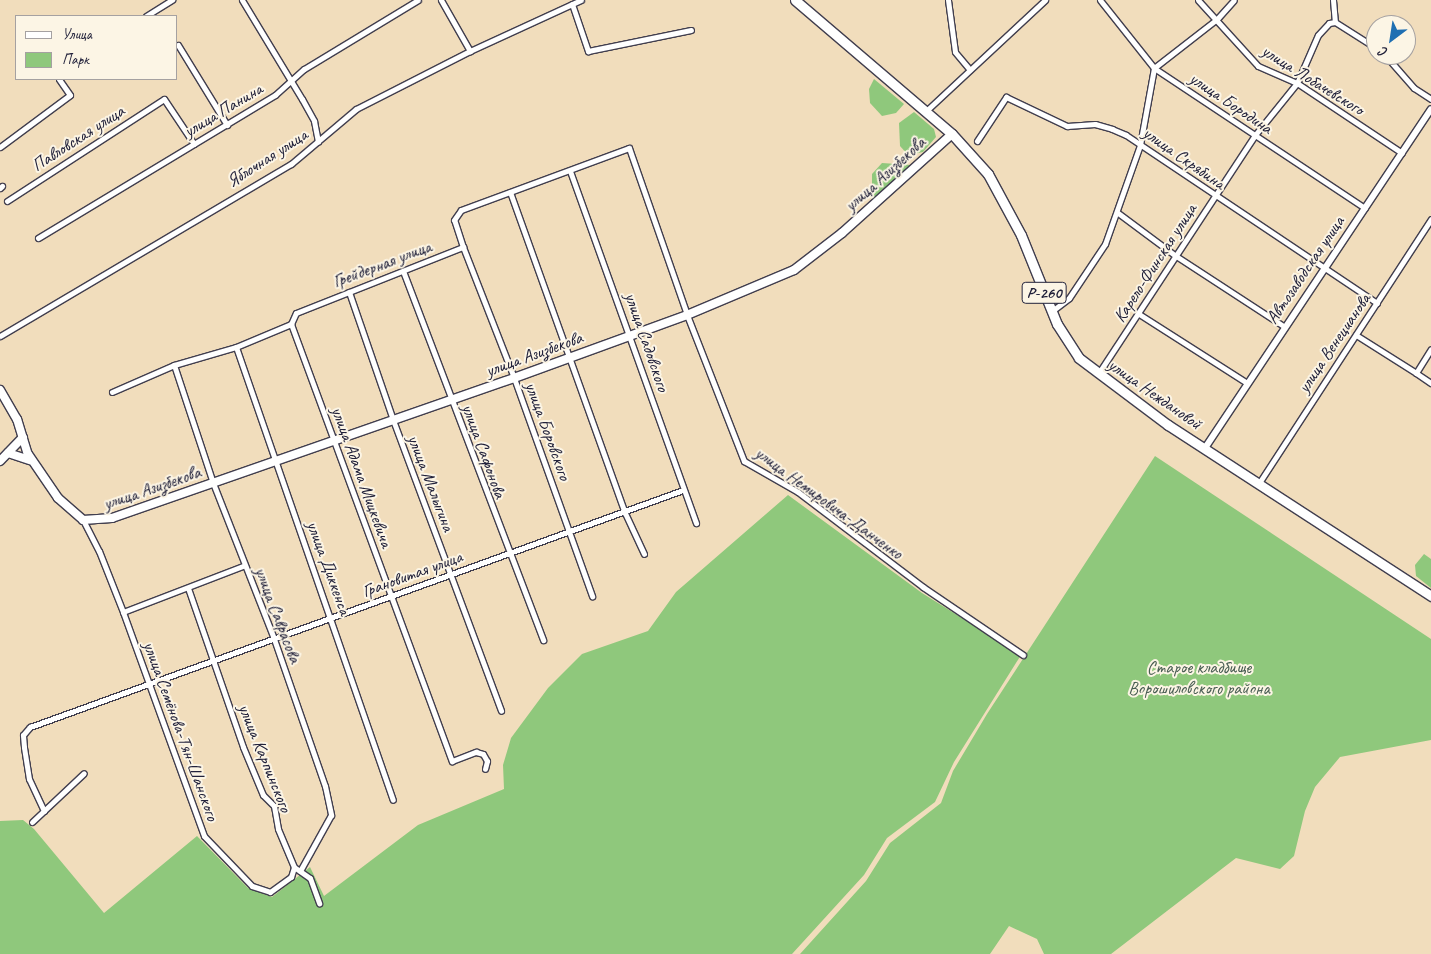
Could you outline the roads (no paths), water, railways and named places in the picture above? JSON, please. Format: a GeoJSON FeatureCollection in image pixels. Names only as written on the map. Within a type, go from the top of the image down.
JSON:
{"type":"FeatureCollection","features":[{"type":"Feature","properties":{"kind":"highway","name":"Р-260"},"geometry":{"type":"LineString","coordinates":[[795,0],[952,134]]}},
{"type":"Feature","properties":{"kind":"highway","name":"улица Неждановой"},"geometry":{"type":"LineString","coordinates":[[952,134],[988,174],[1007,206],[1065,341],[1098,374],[1205,448],[1431,596]]}},
{"type":"Feature","properties":{"kind":"main road","name":"улица Азизбекова"},"geometry":{"type":"LineString","coordinates":[[83,520],[112,518],[514,378],[687,315],[800,266],[952,134]]}},
{"type":"Feature","properties":{"kind":"main road"},"geometry":{"type":"LineString","coordinates":[[0,390],[17,419],[31,461],[62,502],[83,520]]}},
{"type":"Feature","properties":{"kind":"main road"},"geometry":{"type":"LineString","coordinates":[[0,461],[23,438]]}},
{"type":"Feature","properties":{"kind":"main road"},"geometry":{"type":"LineString","coordinates":[[8,453],[20,454],[31,461]]}},
{"type":"Feature","properties":{"kind":"street"},"geometry":{"type":"LineString","coordinates":[[148,15],[172,0]]}},
{"type":"Feature","properties":{"kind":"street"},"geometry":{"type":"LineString","coordinates":[[242,0],[314,121],[318,142]]}},
{"type":"Feature","properties":{"kind":"street","name":"улица Панина"},"geometry":{"type":"LineString","coordinates":[[38,238],[227,125],[290,82],[304,69],[418,0]]}},
{"type":"Feature","properties":{"kind":"street"},"geometry":{"type":"LineString","coordinates":[[441,0],[470,51]]}},
{"type":"Feature","properties":{"kind":"street","name":"Яблочная улица"},"geometry":{"type":"LineString","coordinates":[[0,336],[291,164],[356,110],[470,51],[581,0]]}},
{"type":"Feature","properties":{"kind":"street"},"geometry":{"type":"LineString","coordinates":[[948,0],[955,52],[970,70]]}},
{"type":"Feature","properties":{"kind":"street"},"geometry":{"type":"LineString","coordinates":[[926,111],[1045,0]]}},
{"type":"Feature","properties":{"kind":"street","name":"улица Лобачевского"},"geometry":{"type":"LineString","coordinates":[[1198,0],[1258,66],[1296,83],[1402,153]]}},
{"type":"Feature","properties":{"kind":"street"},"geometry":{"type":"LineString","coordinates":[[1052,312],[1069,298],[1105,244],[1118,212],[1140,145],[1154,68],[1217,19],[1234,0]]}},
{"type":"Feature","properties":{"kind":"street"},"geometry":{"type":"LineString","coordinates":[[1333,0],[1335,22],[1366,42]]}},
{"type":"Feature","properties":{"kind":"street","name":"улица Бородина"},"geometry":{"type":"LineString","coordinates":[[1100,1],[1154,68],[1365,208]]}},
{"type":"Feature","properties":{"kind":"street"},"geometry":{"type":"LineString","coordinates":[[572,4],[588,52],[691,30]]}},
{"type":"Feature","properties":{"kind":"street","name":"Карело-Финская улица"},"geometry":{"type":"LineString","coordinates":[[1098,374],[1255,136],[1296,83],[1318,35],[1329,23],[1335,22]]}},
{"type":"Feature","properties":{"kind":"street"},"geometry":{"type":"LineString","coordinates":[[178,45],[227,125]]}},
{"type":"Feature","properties":{"kind":"street"},"geometry":{"type":"LineString","coordinates":[[1394,65],[1414,88],[1431,99]]}},
{"type":"Feature","properties":{"kind":"street"},"geometry":{"type":"LineString","coordinates":[[0,147],[70,95],[61,80]]}},
{"type":"Feature","properties":{"kind":"street","name":"улица Скрябина"},"geometry":{"type":"LineString","coordinates":[[977,141],[1006,97],[1067,126],[1095,124],[1126,135],[1215,197],[1377,303]]}},
{"type":"Feature","properties":{"kind":"street","name":"Павловская улица"},"geometry":{"type":"LineString","coordinates":[[7,201],[164,99],[194,144]]}},
{"type":"Feature","properties":{"kind":"street","name":"Автозаводская улица"},"geometry":{"type":"LineString","coordinates":[[1205,448],[1431,109]]}},
{"type":"Feature","properties":{"kind":"street","name":"улица Немировича-Данченко"},"geometry":{"type":"LineString","coordinates":[[570,171],[629,148],[687,315],[744,461],[798,492],[923,588],[1023,655]]}},
{"type":"Feature","properties":{"kind":"street"},"geometry":{"type":"LineString","coordinates":[[463,247],[454,220],[461,210],[570,171]]}},
{"type":"Feature","properties":{"kind":"street","name":"улица Садовского"},"geometry":{"type":"LineString","coordinates":[[570,171],[631,335],[683,490],[696,522]]}},
{"type":"Feature","properties":{"kind":"street"},"geometry":{"type":"LineString","coordinates":[[510,192],[571,357],[625,513],[644,554]]}},
{"type":"Feature","properties":{"kind":"street"},"geometry":{"type":"LineString","coordinates":[[1118,212],[1176,256],[1285,327]]}},
{"type":"Feature","properties":{"kind":"street","name":"улица Венецианова"},"geometry":{"type":"LineString","coordinates":[[1259,483],[1431,219]]}},
{"type":"Feature","properties":{"kind":"street","name":"Грейдерная улица"},"geometry":{"type":"LineString","coordinates":[[112,392],[174,365],[236,347],[291,324],[296,312],[463,247]]}},
{"type":"Feature","properties":{"kind":"street","name":"улица Боровского"},"geometry":{"type":"LineString","coordinates":[[463,247],[514,378],[592,596]]}},
{"type":"Feature","properties":{"kind":"street","name":"улица Сафонова"},"geometry":{"type":"LineString","coordinates":[[403,271],[508,554],[543,640]]}},
{"type":"Feature","properties":{"kind":"street","name":"улица Малыгина"},"geometry":{"type":"LineString","coordinates":[[349,292],[393,420],[501,712]]}},
{"type":"Feature","properties":{"kind":"street"},"geometry":{"type":"LineString","coordinates":[[1139,314],[1247,383]]}},
{"type":"Feature","properties":{"kind":"street","name":"улица Адама Мицкевича"},"geometry":{"type":"LineString","coordinates":[[291,324],[452,761],[476,752],[482,754],[487,761],[485,769]]}},
{"type":"Feature","properties":{"kind":"street"},"geometry":{"type":"LineString","coordinates":[[1356,335],[1431,383]]}},
{"type":"Feature","properties":{"kind":"street","name":"улица Диккенса"},"geometry":{"type":"LineString","coordinates":[[236,347],[332,617],[393,800]]}},
{"type":"Feature","properties":{"kind":"street"},"geometry":{"type":"LineString","coordinates":[[1416,373],[1431,349]]}},
{"type":"Feature","properties":{"kind":"street","name":"улица Саврасова"},"geometry":{"type":"LineString","coordinates":[[174,365],[213,483],[274,639],[325,786],[331,815],[300,871]]}},
{"type":"Feature","properties":{"kind":"street","name":"Грановитая улица"},"geometry":{"type":"LineString","coordinates":[[44,811],[29,780],[24,735],[30,727],[332,617],[452,576],[683,490]]}},
{"type":"Feature","properties":{"kind":"street","name":"улица Семёнова-Тян-Шанского"},"geometry":{"type":"LineString","coordinates":[[83,520],[99,551],[123,612],[204,836],[252,886],[270,892],[291,877],[294,867]]}},
{"type":"Feature","properties":{"kind":"street"},"geometry":{"type":"LineString","coordinates":[[123,612],[244,566]]}},
{"type":"Feature","properties":{"kind":"street","name":"улица Карпинского"},"geometry":{"type":"LineString","coordinates":[[188,588],[208,653],[214,660],[243,747],[263,794],[274,806],[278,829],[294,867]]}},
{"type":"Feature","properties":{"kind":"street"},"geometry":{"type":"LineString","coordinates":[[32,822],[84,773]]}},
{"type":"Feature","properties":{"kind":"street"},"geometry":{"type":"LineString","coordinates":[[294,867],[310,878],[319,903]]}},
{"type":"Feature","properties":{"kind":"park label","name":"Старое кладбище Ворошиловского района"},"geometry":{"type":"Point","coordinates":[1199,678]}}]}
